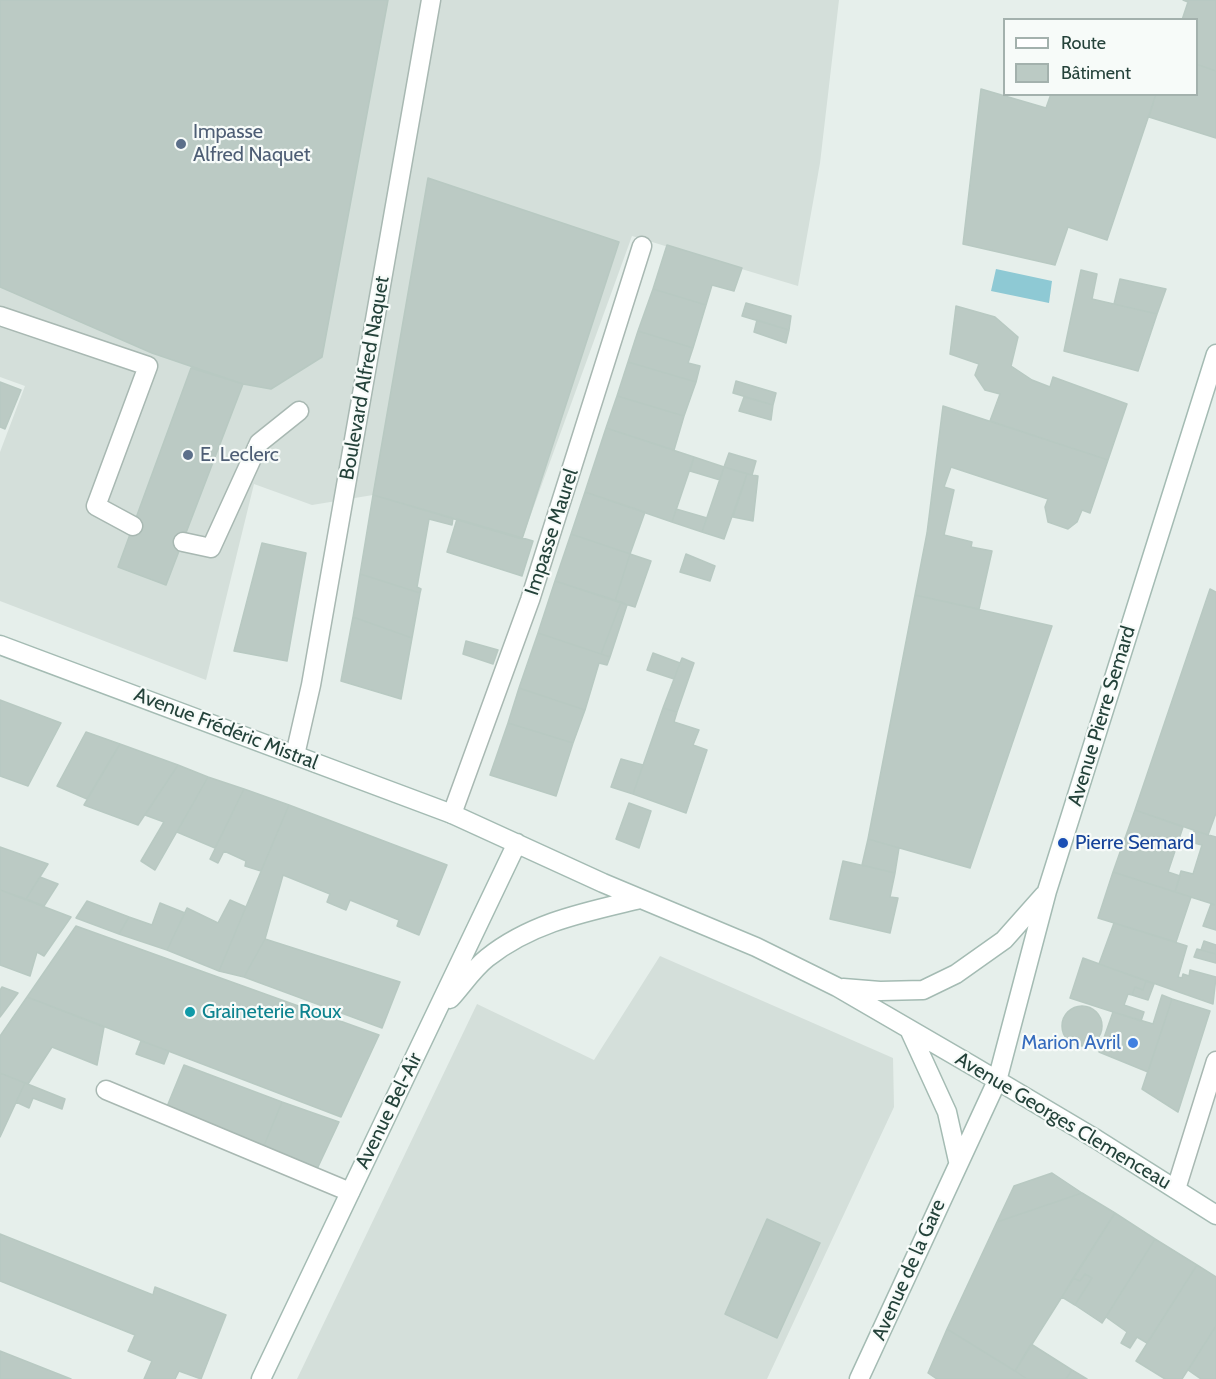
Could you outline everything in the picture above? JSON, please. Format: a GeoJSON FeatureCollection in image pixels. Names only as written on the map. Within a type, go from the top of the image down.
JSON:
{"type":"FeatureCollection","features":[{"type":"Feature","properties":{"kind":"street","name":"Boulevard Alfred Naquet"},"geometry":{"type":"LineString","coordinates":[[296,756],[311,685],[431,0]]}},
{"type":"Feature","properties":{"kind":"street","name":"Impasse Maurel"},"geometry":{"type":"LineString","coordinates":[[452,814],[530,600],[642,246]]}},
{"type":"Feature","properties":{"kind":"street"},"geometry":{"type":"LineString","coordinates":[[0,316],[147,366],[96,506],[133,526]]}},
{"type":"Feature","properties":{"kind":"street","name":"Avenue Pierre Semard"},"geometry":{"type":"LineString","coordinates":[[997,1081],[1047,891],[1216,354]]}},
{"type":"Feature","properties":{"kind":"street"},"geometry":{"type":"LineString","coordinates":[[183,542],[212,548],[259,443],[299,411]]}},
{"type":"Feature","properties":{"kind":"street","name":"Avenue Frédéric Mistral"},"geometry":{"type":"LineString","coordinates":[[0,645],[452,814],[517,843]]}},
{"type":"Feature","properties":{"kind":"street"},"geometry":{"type":"LineString","coordinates":[[517,843],[640,899],[756,947],[837,987],[880,991],[923,990],[957,974],[1004,940],[1047,891]]}},
{"type":"Feature","properties":{"kind":"street","name":"Avenue Bel-Air"},"geometry":{"type":"LineString","coordinates":[[261,1379],[517,843]]}},
{"type":"Feature","properties":{"kind":"street"},"geometry":{"type":"LineString","coordinates":[[436,1013],[486,959],[528,931],[569,916],[640,899]]}},
{"type":"Feature","properties":{"kind":"street","name":"Avenue Georges Clemenceau"},"geometry":{"type":"LineString","coordinates":[[837,987],[997,1081],[1216,1215]]}},
{"type":"Feature","properties":{"kind":"street"},"geometry":{"type":"LineString","coordinates":[[909,1029],[947,1112],[958,1161]]}},
{"type":"Feature","properties":{"kind":"street"},"geometry":{"type":"LineString","coordinates":[[1176,1190],[1216,1061]]}},
{"type":"Feature","properties":{"kind":"street","name":"Avenue de la Gare"},"geometry":{"type":"LineString","coordinates":[[860,1379],[958,1161],[997,1081]]}},
{"type":"Feature","properties":{"kind":"street"},"geometry":{"type":"LineString","coordinates":[[106,1090],[350,1192]]}},
{"type":"Feature","properties":{"kind":"shaded area"},"geometry":{"type":"Polygon","coordinates":[[[0,0],[839,0],[820,163],[798,286],[632,236],[522,539],[373,495],[312,505],[254,484],[206,680],[0,601],[0,452],[25,386],[0,377],[0,0]]]}},
{"type":"Feature","properties":{"kind":"shaded area"},"geometry":{"type":"Polygon","coordinates":[[[660,956],[893,1058],[894,1107],[767,1379],[297,1379],[477,1004],[594,1060],[660,956]]]}},
{"type":"Feature","properties":{"kind":"water"},"geometry":{"type":"Polygon","coordinates":[[[996,269],[1052,281],[1049,303],[991,291],[996,269]]]}},
{"type":"Feature","properties":{"kind":"building","name":"Impasse Alfred Naquet"},"geometry":{"type":"Polygon","coordinates":[[[0,0],[388,0],[322,357],[271,389],[243,384],[152,353],[0,287],[0,0]]]}},
{"type":"Feature","properties":{"kind":"building"},"geometry":{"type":"Polygon","coordinates":[[[1183,0],[1216,0],[1216,71],[1198,65],[1198,18],[1183,18],[1188,2],[1183,0]]]}},
{"type":"Feature","properties":{"kind":"building"},"geometry":{"type":"Polygon","coordinates":[[[1198,65],[1216,71],[1216,138],[1149,117],[1155,96],[1198,96],[1198,65]]]}},
{"type":"Feature","properties":{"kind":"building"},"geometry":{"type":"Polygon","coordinates":[[[981,89],[1046,108],[1050,96],[1155,96],[1107,240],[1068,227],[1055,265],[963,244],[981,89]]]}},
{"type":"Feature","properties":{"kind":"building"},"geometry":{"type":"Polygon","coordinates":[[[428,178],[619,242],[522,539],[373,495],[428,178]]]}},
{"type":"Feature","properties":{"kind":"building"},"geometry":{"type":"Polygon","coordinates":[[[667,245],[742,268],[734,291],[712,285],[706,305],[653,289],[667,245]]]}},
{"type":"Feature","properties":{"kind":"building"},"geometry":{"type":"Polygon","coordinates":[[[1081,270],[1097,274],[1092,299],[1157,314],[1138,371],[1064,351],[1081,270]]]}},
{"type":"Feature","properties":{"kind":"building"},"geometry":{"type":"Polygon","coordinates":[[[1120,279],[1166,289],[1157,314],[1114,304],[1120,279]]]}},
{"type":"Feature","properties":{"kind":"building"},"geometry":{"type":"Polygon","coordinates":[[[653,289],[706,305],[693,348],[638,331],[653,289]]]}},
{"type":"Feature","properties":{"kind":"building"},"geometry":{"type":"Polygon","coordinates":[[[746,303],[791,316],[789,330],[742,316],[746,303]]]}},
{"type":"Feature","properties":{"kind":"building"},"geometry":{"type":"Polygon","coordinates":[[[956,306],[995,317],[1018,337],[1011,366],[1032,380],[1050,387],[1053,377],[1127,404],[1108,460],[990,421],[1000,394],[985,390],[975,375],[979,364],[950,354],[956,306]]]}},
{"type":"Feature","properties":{"kind":"building"},"geometry":{"type":"Polygon","coordinates":[[[757,320],[789,330],[786,343],[754,332],[757,320]]]}},
{"type":"Feature","properties":{"kind":"building"},"geometry":{"type":"Polygon","coordinates":[[[638,331],[693,348],[688,363],[700,366],[696,382],[628,362],[638,331]]]}},
{"type":"Feature","properties":{"kind":"building"},"geometry":{"type":"Polygon","coordinates":[[[628,362],[696,382],[684,416],[617,396],[628,362]]]}},
{"type":"Feature","properties":{"kind":"building","name":"E. Leclerc"},"geometry":{"type":"Polygon","coordinates":[[[191,368],[243,384],[166,585],[118,567],[191,368]]]}},
{"type":"Feature","properties":{"kind":"building"},"geometry":{"type":"Polygon","coordinates":[[[736,381],[776,393],[773,405],[733,393],[736,381]]]}},
{"type":"Feature","properties":{"kind":"building"},"geometry":{"type":"Polygon","coordinates":[[[0,382],[21,390],[5,429],[0,427],[0,382]]]}},
{"type":"Feature","properties":{"kind":"building"},"geometry":{"type":"Polygon","coordinates":[[[617,396],[684,416],[674,450],[606,428],[617,396]]]}},
{"type":"Feature","properties":{"kind":"building"},"geometry":{"type":"Polygon","coordinates":[[[744,397],[773,405],[771,420],[739,411],[744,397]]]}},
{"type":"Feature","properties":{"kind":"building"},"geometry":{"type":"Polygon","coordinates":[[[943,406],[1108,460],[1090,513],[1082,510],[1077,522],[1068,529],[1048,522],[1045,507],[1048,499],[951,467],[944,487],[954,490],[944,535],[972,542],[971,547],[992,551],[979,609],[915,595],[927,533],[943,406]]]}},
{"type":"Feature","properties":{"kind":"building"},"geometry":{"type":"Polygon","coordinates":[[[606,428],[694,457],[672,522],[585,492],[606,428]]]}},
{"type":"Feature","properties":{"kind":"building"},"geometry":{"type":"Polygon","coordinates":[[[729,453],[756,461],[752,475],[724,467],[729,453]]]}},
{"type":"Feature","properties":{"kind":"building"},"geometry":{"type":"Polygon","coordinates":[[[694,457],[724,467],[720,480],[690,471],[694,457]]]}},
{"type":"Feature","properties":{"kind":"building"},"geometry":{"type":"Polygon","coordinates":[[[724,467],[747,474],[724,539],[702,532],[724,467]]]}},
{"type":"Feature","properties":{"kind":"building"},"geometry":{"type":"Polygon","coordinates":[[[747,474],[758,476],[753,521],[733,517],[747,474]]]}},
{"type":"Feature","properties":{"kind":"building"},"geometry":{"type":"Polygon","coordinates":[[[585,492],[645,512],[630,554],[571,534],[585,492]]]}},
{"type":"Feature","properties":{"kind":"building"},"geometry":{"type":"Polygon","coordinates":[[[373,495],[453,518],[452,525],[429,519],[417,587],[421,589],[420,593],[360,574],[373,495]]]}},
{"type":"Feature","properties":{"kind":"building"},"geometry":{"type":"Polygon","coordinates":[[[676,509],[707,518],[702,532],[672,522],[676,509]]]}},
{"type":"Feature","properties":{"kind":"building"},"geometry":{"type":"Polygon","coordinates":[[[457,519],[533,541],[522,576],[447,552],[457,519]]]}},
{"type":"Feature","properties":{"kind":"building"},"geometry":{"type":"Polygon","coordinates":[[[571,534],[630,554],[615,601],[555,581],[571,534]]]}},
{"type":"Feature","properties":{"kind":"building"},"geometry":{"type":"Polygon","coordinates":[[[262,543],[306,553],[287,661],[234,651],[262,543]]]}},
{"type":"Feature","properties":{"kind":"building"},"geometry":{"type":"Polygon","coordinates":[[[630,554],[651,561],[635,607],[615,601],[630,554]]]}},
{"type":"Feature","properties":{"kind":"building"},"geometry":{"type":"Polygon","coordinates":[[[686,554],[715,566],[710,581],[680,572],[686,554]]]}},
{"type":"Feature","properties":{"kind":"building"},"geometry":{"type":"Polygon","coordinates":[[[360,574],[420,593],[412,638],[353,617],[360,574]]]}},
{"type":"Feature","properties":{"kind":"building"},"geometry":{"type":"Polygon","coordinates":[[[555,581],[621,602],[601,654],[538,633],[555,581]]]}},
{"type":"Feature","properties":{"kind":"building"},"geometry":{"type":"Polygon","coordinates":[[[1210,589],[1216,592],[1216,813],[1208,835],[1135,810],[1210,589]]]}},
{"type":"Feature","properties":{"kind":"building"},"geometry":{"type":"Polygon","coordinates":[[[915,595],[1052,626],[970,868],[868,839],[915,595]]]}},
{"type":"Feature","properties":{"kind":"building"},"geometry":{"type":"Polygon","coordinates":[[[621,602],[627,605],[610,657],[601,654],[621,602]]]}},
{"type":"Feature","properties":{"kind":"building"},"geometry":{"type":"Polygon","coordinates":[[[353,617],[412,638],[401,699],[341,681],[353,617]]]}},
{"type":"Feature","properties":{"kind":"building"},"geometry":{"type":"Polygon","coordinates":[[[538,633],[610,657],[607,665],[599,663],[585,710],[519,688],[538,633]]]}},
{"type":"Feature","properties":{"kind":"building"},"geometry":{"type":"Polygon","coordinates":[[[466,641],[498,650],[493,664],[463,654],[466,641]]]}},
{"type":"Feature","properties":{"kind":"building"},"geometry":{"type":"Polygon","coordinates":[[[653,653],[680,663],[674,679],[647,670],[653,653]]]}},
{"type":"Feature","properties":{"kind":"building"},"geometry":{"type":"Polygon","coordinates":[[[682,658],[694,663],[677,712],[663,708],[682,658]]]}},
{"type":"Feature","properties":{"kind":"building"},"geometry":{"type":"Polygon","coordinates":[[[519,688],[585,710],[573,743],[508,723],[519,688]]]}},
{"type":"Feature","properties":{"kind":"building"},"geometry":{"type":"Polygon","coordinates":[[[0,700],[61,723],[28,786],[0,776],[0,700]]]}},
{"type":"Feature","properties":{"kind":"building"},"geometry":{"type":"Polygon","coordinates":[[[663,708],[677,712],[674,722],[699,730],[693,745],[707,750],[686,813],[633,794],[663,708]]]}},
{"type":"Feature","properties":{"kind":"building"},"geometry":{"type":"Polygon","coordinates":[[[508,723],[573,743],[556,796],[490,775],[508,723]]]}},
{"type":"Feature","properties":{"kind":"building"},"geometry":{"type":"Polygon","coordinates":[[[86,732],[120,744],[87,799],[57,786],[86,732]]]}},
{"type":"Feature","properties":{"kind":"building"},"geometry":{"type":"Polygon","coordinates":[[[120,744],[178,765],[138,825],[84,805],[120,744]]]}},
{"type":"Feature","properties":{"kind":"building"},"geometry":{"type":"Polygon","coordinates":[[[621,759],[643,765],[633,794],[611,787],[621,759]]]}},
{"type":"Feature","properties":{"kind":"building"},"geometry":{"type":"Polygon","coordinates":[[[178,765],[208,777],[155,870],[141,861],[164,822],[145,815],[178,765]]]}},
{"type":"Feature","properties":{"kind":"building"},"geometry":{"type":"Polygon","coordinates":[[[208,777],[244,789],[215,848],[177,832],[208,777]]]}},
{"type":"Feature","properties":{"kind":"building"},"geometry":{"type":"Polygon","coordinates":[[[244,789],[289,805],[261,871],[245,866],[246,861],[224,851],[218,863],[210,859],[244,789]]]}},
{"type":"Feature","properties":{"kind":"building"},"geometry":{"type":"Polygon","coordinates":[[[629,803],[651,811],[639,848],[616,839],[629,803]]]}},
{"type":"Feature","properties":{"kind":"building"},"geometry":{"type":"Polygon","coordinates":[[[289,805],[447,865],[419,935],[397,926],[399,920],[350,900],[346,910],[327,902],[330,894],[283,875],[265,939],[244,977],[219,971],[289,805]]]}},
{"type":"Feature","properties":{"kind":"building"},"geometry":{"type":"Polygon","coordinates":[[[1135,810],[1183,827],[1168,872],[1180,876],[1175,892],[1113,872],[1135,810]]]}},
{"type":"Feature","properties":{"kind":"building"},"geometry":{"type":"Polygon","coordinates":[[[1194,831],[1216,837],[1216,905],[1175,892],[1181,871],[1193,874],[1202,845],[1190,842],[1194,831]]]}},
{"type":"Feature","properties":{"kind":"building"},"geometry":{"type":"Polygon","coordinates":[[[868,839],[899,848],[895,873],[862,865],[868,839]]]}},
{"type":"Feature","properties":{"kind":"building"},"geometry":{"type":"Polygon","coordinates":[[[0,847],[48,864],[26,899],[0,890],[0,847]]]}},
{"type":"Feature","properties":{"kind":"building"},"geometry":{"type":"Polygon","coordinates":[[[843,861],[895,873],[890,897],[898,898],[890,933],[830,919],[843,861]]]}},
{"type":"Feature","properties":{"kind":"building"},"geometry":{"type":"Polygon","coordinates":[[[1113,872],[1191,897],[1176,942],[1098,918],[1113,872]]]}},
{"type":"Feature","properties":{"kind":"building"},"geometry":{"type":"Polygon","coordinates":[[[40,877],[58,884],[44,906],[26,899],[40,877]]]}},
{"type":"Feature","properties":{"kind":"building"},"geometry":{"type":"Polygon","coordinates":[[[0,890],[71,917],[44,956],[37,952],[30,976],[0,965],[0,890]]]}},
{"type":"Feature","properties":{"kind":"building"},"geometry":{"type":"Polygon","coordinates":[[[230,900],[246,907],[219,971],[167,950],[187,908],[218,923],[230,900]]]}},
{"type":"Feature","properties":{"kind":"building"},"geometry":{"type":"Polygon","coordinates":[[[87,901],[129,917],[119,934],[76,918],[87,901]]]}},
{"type":"Feature","properties":{"kind":"building"},"geometry":{"type":"Polygon","coordinates":[[[160,903],[185,913],[167,950],[119,934],[129,917],[152,925],[160,903]]]}},
{"type":"Feature","properties":{"kind":"building"},"geometry":{"type":"Polygon","coordinates":[[[1211,904],[1216,905],[1216,930],[1203,926],[1211,904]]]}},
{"type":"Feature","properties":{"kind":"building"},"geometry":{"type":"Polygon","coordinates":[[[1114,923],[1187,946],[1178,977],[1182,978],[1183,974],[1189,976],[1190,970],[1216,977],[1213,1004],[1099,964],[1114,923]]]}},
{"type":"Feature","properties":{"kind":"building","name":"Graineterie Roux"},"geometry":{"type":"Polygon","coordinates":[[[76,926],[379,1035],[341,1117],[27,997],[76,926]]]}},
{"type":"Feature","properties":{"kind":"building"},"geometry":{"type":"Polygon","coordinates":[[[265,939],[400,982],[382,1028],[244,977],[265,939]]]}},
{"type":"Feature","properties":{"kind":"building"},"geometry":{"type":"Polygon","coordinates":[[[1204,941],[1216,945],[1216,954],[1201,950],[1204,941]]]}},
{"type":"Feature","properties":{"kind":"building"},"geometry":{"type":"Polygon","coordinates":[[[1197,949],[1216,954],[1216,963],[1194,957],[1197,949]]]}},
{"type":"Feature","properties":{"kind":"building"},"geometry":{"type":"Polygon","coordinates":[[[1083,958],[1146,981],[1143,990],[1135,987],[1132,995],[1128,994],[1124,1005],[1144,1012],[1141,1021],[1070,998],[1083,958]]]}},
{"type":"Feature","properties":{"kind":"building"},"geometry":{"type":"Polygon","coordinates":[[[1146,981],[1154,984],[1148,1000],[1132,995],[1135,987],[1143,990],[1146,981]]]}},
{"type":"Feature","properties":{"kind":"building"},"geometry":{"type":"Polygon","coordinates":[[[2,987],[18,993],[0,1017],[0,990],[2,987]]]}},
{"type":"Feature","properties":{"kind":"building"},"geometry":{"type":"Polygon","coordinates":[[[1162,995],[1172,999],[1148,1072],[1099,1052],[1113,1012],[1153,1024],[1162,995]]]}},
{"type":"Feature","properties":{"kind":"building"},"geometry":{"type":"Polygon","coordinates":[[[27,997],[104,1027],[97,1065],[52,1047],[28,1084],[0,1073],[0,1036],[27,997]]]}},
{"type":"Feature","properties":{"kind":"building"},"geometry":{"type":"Polygon","coordinates":[[[1172,999],[1210,1011],[1178,1112],[1142,1089],[1172,999]]]}},
{"type":"Feature","properties":{"kind":"building"},"geometry":{"type":"Polygon","coordinates":[[[1082,1006],[1090,1007],[1096,1012],[1101,1018],[1101,1034],[1096,1040],[1090,1045],[1082,1046],[1074,1045],[1068,1040],[1063,1034],[1062,1026],[1063,1018],[1068,1012],[1074,1007],[1082,1006]]]}},
{"type":"Feature","properties":{"kind":"building"},"geometry":{"type":"Polygon","coordinates":[[[141,1041],[169,1051],[164,1064],[136,1054],[141,1041]]]}},
{"type":"Feature","properties":{"kind":"building"},"geometry":{"type":"Polygon","coordinates":[[[184,1065],[282,1102],[263,1148],[166,1109],[184,1065]]]}},
{"type":"Feature","properties":{"kind":"building"},"geometry":{"type":"Polygon","coordinates":[[[0,1073],[25,1083],[0,1137],[0,1073]]]}},
{"type":"Feature","properties":{"kind":"building"},"geometry":{"type":"Polygon","coordinates":[[[25,1083],[65,1099],[62,1109],[33,1098],[29,1108],[16,1102],[25,1083]]]}},
{"type":"Feature","properties":{"kind":"building"},"geometry":{"type":"Polygon","coordinates":[[[282,1102],[339,1122],[317,1169],[263,1148],[282,1102]]]}},
{"type":"Feature","properties":{"kind":"building"},"geometry":{"type":"Polygon","coordinates":[[[1052,1173],[1082,1193],[997,1222],[1014,1186],[1052,1173]]]}},
{"type":"Feature","properties":{"kind":"building"},"geometry":{"type":"Polygon","coordinates":[[[1082,1193],[1115,1213],[1015,1371],[947,1329],[997,1222],[1082,1193]]]}},
{"type":"Feature","properties":{"kind":"building"},"geometry":{"type":"Polygon","coordinates":[[[1115,1213],[1155,1239],[1102,1323],[1075,1305],[1092,1278],[1085,1274],[1080,1281],[1073,1278],[1115,1213]]]}},
{"type":"Feature","properties":{"kind":"building"},"geometry":{"type":"Polygon","coordinates":[[[767,1219],[820,1243],[777,1338],[725,1314],[767,1219]]]}},
{"type":"Feature","properties":{"kind":"building"},"geometry":{"type":"Polygon","coordinates":[[[0,1234],[153,1295],[155,1287],[226,1315],[201,1379],[179,1371],[175,1379],[144,1379],[152,1361],[128,1351],[135,1335],[0,1281],[0,1234]]]}},
{"type":"Feature","properties":{"kind":"building"},"geometry":{"type":"Polygon","coordinates":[[[1155,1239],[1197,1265],[1147,1343],[1137,1337],[1130,1348],[1121,1343],[1127,1332],[1106,1317],[1155,1239]]]}},
{"type":"Feature","properties":{"kind":"building"},"geometry":{"type":"Polygon","coordinates":[[[1197,1265],[1216,1277],[1216,1326],[1182,1379],[1165,1379],[1136,1361],[1197,1265]]]}},
{"type":"Feature","properties":{"kind":"building"},"geometry":{"type":"Polygon","coordinates":[[[1085,1274],[1092,1278],[1075,1305],[1062,1297],[1073,1278],[1080,1281],[1085,1274]]]}},
{"type":"Feature","properties":{"kind":"building"},"geometry":{"type":"Polygon","coordinates":[[[1216,1326],[1216,1379],[1201,1379],[1188,1370],[1216,1326]]]}},
{"type":"Feature","properties":{"kind":"building"},"geometry":{"type":"Polygon","coordinates":[[[947,1329],[1027,1379],[937,1379],[928,1373],[947,1329]]]}},
{"type":"Feature","properties":{"kind":"building"},"geometry":{"type":"Polygon","coordinates":[[[1031,1344],[1072,1370],[1066,1379],[1027,1379],[1015,1371],[1031,1344]]]}},
{"type":"Feature","properties":{"kind":"building"},"geometry":{"type":"Polygon","coordinates":[[[0,1351],[71,1379],[0,1379],[0,1351]]]}},
{"type":"Feature","properties":{"kind":"building"},"geometry":{"type":"Polygon","coordinates":[[[1072,1370],[1087,1379],[1066,1379],[1072,1370]]]}},
{"type":"Feature","properties":{"kind":"place","name":"Impasse Alfred Naquet"},"geometry":{"type":"Point","coordinates":[181,144]}},
{"type":"Feature","properties":{"kind":"place","name":"E. Leclerc"},"geometry":{"type":"Point","coordinates":[188,455]}},
{"type":"Feature","properties":{"kind":"place","name":"Pierre Semard"},"geometry":{"type":"Point","coordinates":[1063,843]}},
{"type":"Feature","properties":{"kind":"place","name":"Graineterie Roux"},"geometry":{"type":"Point","coordinates":[190,1012]}},
{"type":"Feature","properties":{"kind":"place","name":"Marion Avril"},"geometry":{"type":"Point","coordinates":[1133,1043]}}]}
